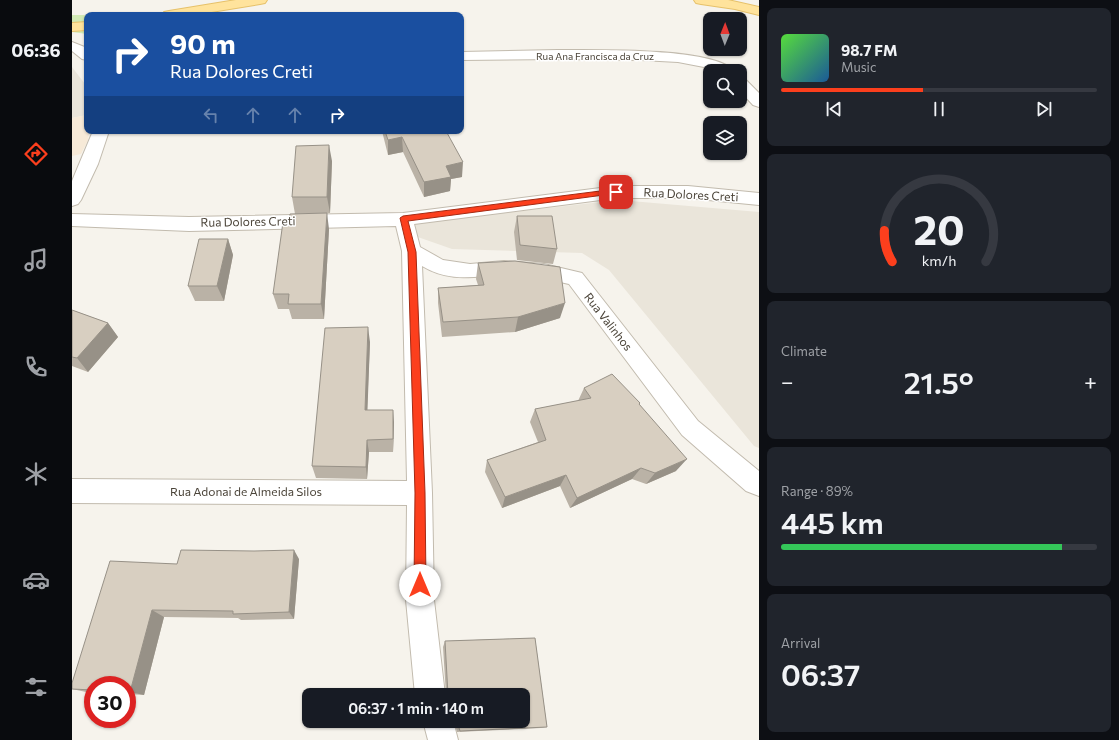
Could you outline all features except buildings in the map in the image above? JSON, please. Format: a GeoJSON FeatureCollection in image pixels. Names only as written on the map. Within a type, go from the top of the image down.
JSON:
{"type":"FeatureCollection","features":[{"type":"Feature","properties":{"kind":"main road"},"geometry":{"type":"LineString","coordinates":[[187,12],[260,0]]}},
{"type":"Feature","properties":{"kind":"main road"},"geometry":{"type":"LineString","coordinates":[[701,0],[759,10]]}},
{"type":"Feature","properties":{"kind":"main road"},"geometry":{"type":"LineString","coordinates":[[72,27],[84,26]]}},
{"type":"Feature","properties":{"kind":"street"},"geometry":{"type":"LineString","coordinates":[[72,46],[80,49],[84,53]]}},
{"type":"Feature","properties":{"kind":"street","name":"Rua Ana Francisca da Cruz"},"geometry":{"type":"LineString","coordinates":[[464,56],[596,54],[663,57],[696,60],[710,64]]}},
{"type":"Feature","properties":{"kind":"street"},"geometry":{"type":"LineString","coordinates":[[747,89],[759,102]]}},
{"type":"Feature","properties":{"kind":"street"},"geometry":{"type":"LineString","coordinates":[[72,200],[101,134]]}},
{"type":"Feature","properties":{"kind":"street","name":"Rua Dolores Creti"},"geometry":{"type":"LineString","coordinates":[[72,220],[188,224],[403,218],[616,192],[688,192],[759,199]]}},
{"type":"Feature","properties":{"kind":"street"},"geometry":{"type":"LineString","coordinates":[[403,218],[412,252],[420,493],[420,600],[429,688]]}},
{"type":"Feature","properties":{"kind":"street","name":"Rua Valinhos"},"geometry":{"type":"LineString","coordinates":[[412,252],[439,267],[470,271],[504,268],[544,271],[575,278],[690,428],[755,483],[759,484]]}},
{"type":"Feature","properties":{"kind":"street","name":"Rua Adonai de Almeida Silos"},"geometry":{"type":"LineString","coordinates":[[72,492],[420,493]]}},
{"type":"Feature","properties":{"kind":"street"},"geometry":{"type":"LineString","coordinates":[[440,728],[443,740]]}},
{"type":"Feature","properties":{"kind":"shaded area"},"geometry":{"type":"Polygon","coordinates":[[[72,67],[84,83],[84,116],[72,118],[72,67]]]}},
{"type":"Feature","properties":{"kind":"shaded area"},"geometry":{"type":"Polygon","coordinates":[[[84,116],[84,134],[89,134],[88,140],[81,154],[72,156],[72,118],[84,116]]]}},
{"type":"Feature","properties":{"kind":"shaded area"},"geometry":{"type":"Polygon","coordinates":[[[619,200],[759,212],[759,448],[754,446],[609,270],[582,253],[452,249],[415,236],[415,223],[619,200]]]}},
{"type":"Feature","properties":{"kind":"green space"},"geometry":{"type":"Polygon","coordinates":[[[72,15],[84,15],[84,34],[72,32],[72,15]]]}},
{"type":"Feature","properties":{"kind":"route"},"geometry":{"type":"LineString","coordinates":[[420,585],[420,493],[412,252],[403,218],[616,192]]}}]}
